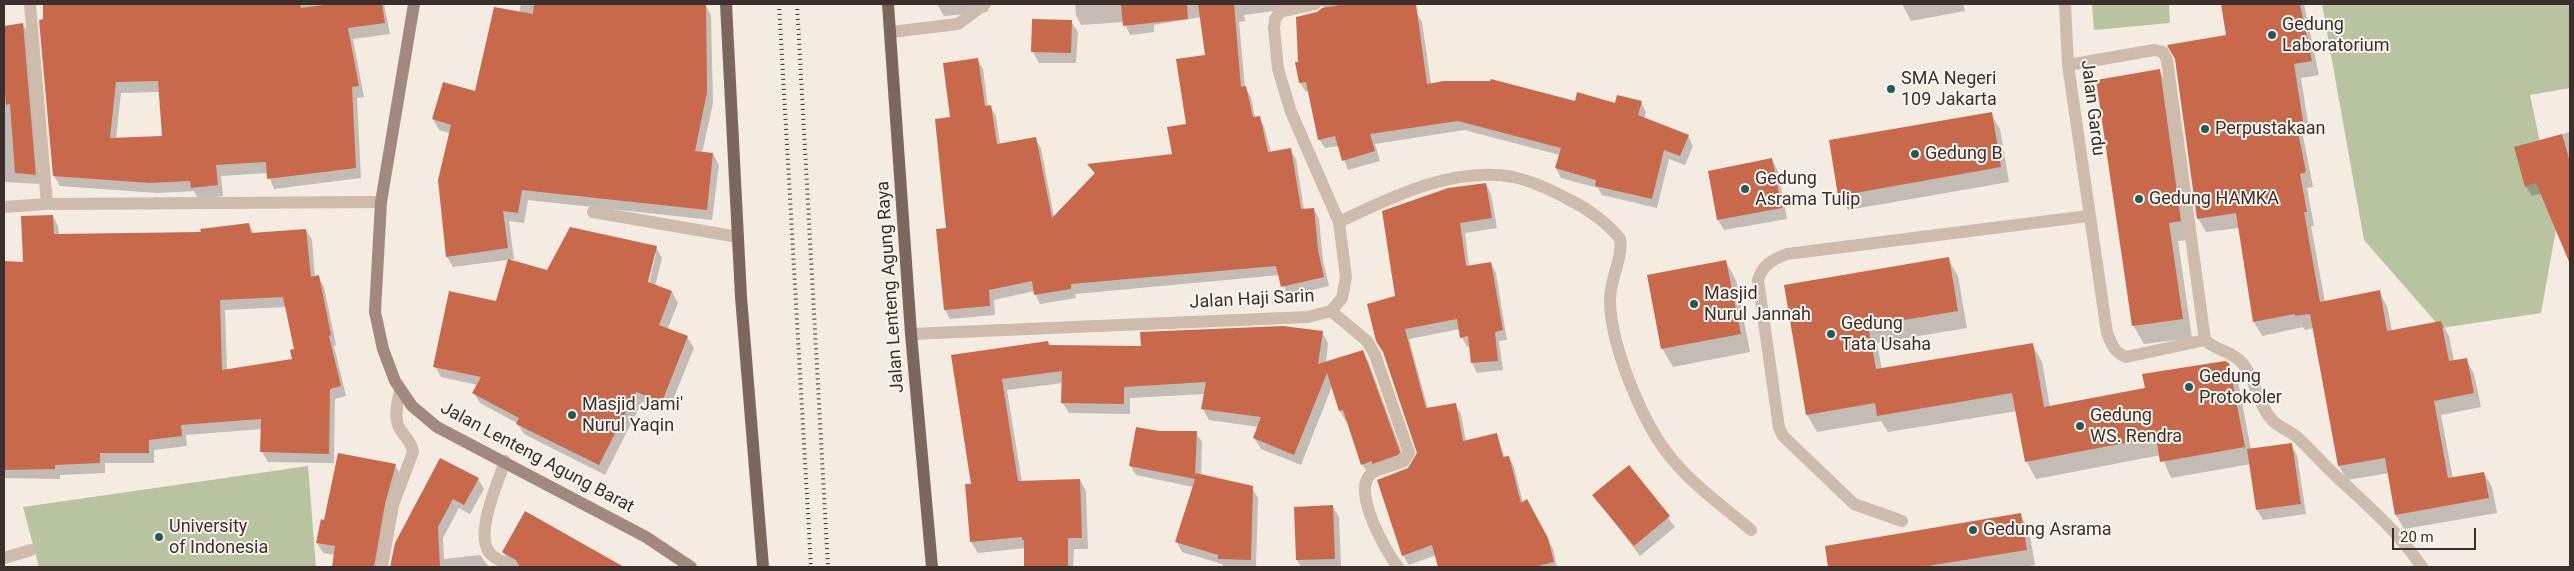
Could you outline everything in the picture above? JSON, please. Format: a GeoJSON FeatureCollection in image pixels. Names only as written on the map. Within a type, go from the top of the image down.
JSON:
{"type":"FeatureCollection","features":[{"type":"Feature","properties":{"kind":"main road","name":"Jalan Lenteng Agung Barat"},"geometry":{"type":"LineString","coordinates":[[414,4],[381,202],[375,312],[383,349],[400,390],[412,406],[437,427],[646,537],[691,567]]}},
{"type":"Feature","properties":{"kind":"main road"},"geometry":{"type":"LineString","coordinates":[[726,4],[738,237],[763,567]]}},
{"type":"Feature","properties":{"kind":"main road","name":"Jalan Lenteng Agung Raya"},"geometry":{"type":"LineString","coordinates":[[888,4],[911,334],[932,567]]}},
{"type":"Feature","properties":{"kind":"street"},"geometry":{"type":"LineString","coordinates":[[30,4],[47,204]]}},
{"type":"Feature","properties":{"kind":"street"},"geometry":{"type":"LineString","coordinates":[[891,32],[958,24],[985,4]]}},
{"type":"Feature","properties":{"kind":"street","name":"Jalan Haji Sarin"},"geometry":{"type":"LineString","coordinates":[[911,334],[1308,317],[1331,311],[1342,298],[1346,277],[1339,222],[1290,112],[1278,69],[1275,19],[1280,12],[1315,4]]}},
{"type":"Feature","properties":{"kind":"street","name":"Jalan Gardu"},"geometry":{"type":"LineString","coordinates":[[2065,4],[2068,65],[2088,216],[2107,333],[2118,354],[2126,357],[2205,340]]}},
{"type":"Feature","properties":{"kind":"street"},"geometry":{"type":"LineString","coordinates":[[2068,65],[2154,50],[2163,52],[2167,60],[2205,340],[2212,347],[2230,353],[2243,363],[2260,405],[2274,422],[2297,436],[2336,476],[2377,512],[2403,540],[2422,567]]}},
{"type":"Feature","properties":{"kind":"street"},"geometry":{"type":"LineString","coordinates":[[1339,222],[1398,195],[1454,179],[1486,175],[1513,177],[1547,188],[1581,205],[1620,239],[1621,248],[1610,286],[1611,318],[1618,349],[1629,381],[1650,425],[1671,458],[1692,481],[1751,530]]}},
{"type":"Feature","properties":{"kind":"street"},"geometry":{"type":"LineString","coordinates":[[4,208],[47,204],[381,202]]}},
{"type":"Feature","properties":{"kind":"street"},"geometry":{"type":"LineString","coordinates":[[593,212],[738,237]]}},
{"type":"Feature","properties":{"kind":"street"},"geometry":{"type":"LineString","coordinates":[[1902,521],[1854,504],[1783,436],[1779,428],[1758,280],[1761,270],[1774,259],[1787,254],[2088,216]]}},
{"type":"Feature","properties":{"kind":"street"},"geometry":{"type":"LineString","coordinates":[[1331,311],[1367,341],[1375,355],[1409,453],[1404,462],[1373,472],[1366,484],[1367,501],[1380,540],[1398,567]]}},
{"type":"Feature","properties":{"kind":"street"},"geometry":{"type":"LineString","coordinates":[[382,567],[393,505],[413,452],[411,444],[398,424],[396,411],[400,390]]}},
{"type":"Feature","properties":{"kind":"street"},"geometry":{"type":"LineString","coordinates":[[504,461],[486,522],[484,537],[491,554],[512,567]]}},
{"type":"Feature","properties":{"kind":"street"},"geometry":{"type":"LineString","coordinates":[[4,558],[30,550]]}},
{"type":"Feature","properties":{"kind":"green space"},"geometry":{"type":"Polygon","coordinates":[[[2092,4],[2169,4],[2170,23],[2094,30],[2092,4]]]}},
{"type":"Feature","properties":{"kind":"green space"},"geometry":{"type":"Polygon","coordinates":[[[2322,4],[2570,4],[2570,88],[2530,95],[2557,224],[2541,313],[2441,328],[2364,240],[2322,4]]]}},
{"type":"Feature","properties":{"kind":"green space","name":"University of Indonesia"},"geometry":{"type":"Polygon","coordinates":[[[308,466],[316,567],[39,567],[23,507],[308,466]]]}},
{"type":"Feature","properties":{"kind":"building"},"geometry":{"type":"Polygon","coordinates":[[[43,4],[300,4],[301,8],[332,4],[382,4],[385,23],[348,28],[359,86],[352,87],[356,168],[267,179],[266,162],[216,165],[218,185],[191,188],[190,181],[150,183],[53,176],[39,20],[43,19],[43,4]],[[158,81],[116,82],[110,138],[162,136],[158,81]]]}},
{"type":"Feature","properties":{"kind":"building"},"geometry":{"type":"Polygon","coordinates":[[[534,4],[706,4],[707,92],[695,151],[713,153],[707,210],[522,190],[518,213],[503,211],[508,248],[446,257],[438,180],[451,125],[432,119],[443,82],[475,91],[494,7],[533,14],[534,4]]]}},
{"type":"Feature","properties":{"kind":"building"},"geometry":{"type":"Polygon","coordinates":[[[1121,4],[1187,4],[1188,19],[1123,26],[1121,4]]]}},
{"type":"Feature","properties":{"kind":"building"},"geometry":{"type":"Polygon","coordinates":[[[1198,4],[1234,4],[1241,87],[1246,86],[1253,117],[1260,116],[1268,152],[1291,148],[1301,209],[1314,208],[1318,250],[1324,277],[1281,287],[1276,266],[1071,284],[1071,289],[1034,295],[1032,281],[989,290],[990,306],[944,310],[936,229],[946,228],[935,119],[950,117],[943,63],[978,58],[985,106],[991,105],[997,144],[1036,137],[1052,218],[1095,173],[1087,164],[1172,154],[1167,127],[1186,124],[1176,59],[1205,55],[1198,4]]]}},
{"type":"Feature","properties":{"kind":"building"},"geometry":{"type":"Polygon","coordinates":[[[1346,4],[1416,4],[1427,84],[1444,81],[1490,81],[1491,79],[1575,101],[1577,92],[1615,103],[1617,95],[1642,101],[1638,115],[1689,135],[1680,156],[1664,150],[1652,199],[1595,186],[1596,180],[1555,168],[1561,148],[1458,121],[1370,134],[1375,151],[1342,161],[1335,136],[1318,140],[1306,82],[1299,83],[1295,62],[1298,62],[1296,17],[1317,12],[1322,8],[1346,4]]]}},
{"type":"Feature","properties":{"kind":"building"},"geometry":{"type":"Polygon","coordinates":[[[2221,4],[2300,4],[2312,61],[2294,64],[2303,121],[2296,122],[2306,172],[2300,174],[2307,212],[2304,212],[2320,302],[2380,290],[2387,331],[2441,321],[2449,361],[2467,358],[2474,393],[2434,401],[2448,478],[2484,472],[2489,498],[2395,515],[2385,458],[2338,466],[2310,314],[2295,316],[2295,314],[2253,322],[2236,213],[2197,219],[2175,59],[2167,45],[2226,35],[2221,4]]]}},
{"type":"Feature","properties":{"kind":"building"},"geometry":{"type":"Polygon","coordinates":[[[1032,19],[1072,20],[1071,53],[1031,52],[1032,19]]]}},
{"type":"Feature","properties":{"kind":"building"},"geometry":{"type":"Polygon","coordinates":[[[23,23],[36,175],[15,173],[10,104],[6,105],[4,82],[4,26],[23,23]]]}},
{"type":"Feature","properties":{"kind":"building","name":"Gedung HAMKA"},"geometry":{"type":"Polygon","coordinates":[[[2160,69],[2181,221],[2169,223],[2183,319],[2132,326],[2096,80],[2160,69]]]}},
{"type":"Feature","properties":{"kind":"building","name":"Gedung B"},"geometry":{"type":"Polygon","coordinates":[[[1992,112],[2001,167],[1838,196],[1829,140],[1992,112]]]}},
{"type":"Feature","properties":{"kind":"building"},"geometry":{"type":"Polygon","coordinates":[[[2562,134],[2570,162],[2570,264],[2536,183],[2525,187],[2514,147],[2562,134]]]}},
{"type":"Feature","properties":{"kind":"building","name":"Gedung Asrama Tulip"},"geometry":{"type":"Polygon","coordinates":[[[1772,158],[1782,208],[1717,220],[1708,171],[1772,158]]]}},
{"type":"Feature","properties":{"kind":"building"},"geometry":{"type":"Polygon","coordinates":[[[1486,183],[1492,218],[1460,223],[1466,266],[1491,262],[1503,330],[1495,332],[1498,361],[1471,363],[1468,336],[1460,338],[1457,319],[1405,329],[1426,408],[1456,403],[1463,441],[1497,433],[1503,457],[1509,456],[1521,503],[1527,499],[1548,538],[1554,562],[1534,567],[1438,567],[1432,545],[1402,556],[1377,480],[1408,468],[1417,453],[1383,352],[1376,341],[1367,304],[1395,296],[1382,211],[1448,188],[1486,183]]]}},
{"type":"Feature","properties":{"kind":"building"},"geometry":{"type":"Polygon","coordinates":[[[53,215],[54,234],[201,232],[200,229],[249,223],[251,233],[306,229],[311,277],[319,275],[331,335],[329,336],[341,386],[330,389],[329,454],[260,452],[261,419],[181,425],[182,436],[149,440],[149,453],[100,453],[100,463],[55,465],[55,469],[4,470],[4,261],[23,262],[21,216],[53,215]],[[283,297],[220,300],[222,370],[292,359],[290,350],[294,349],[283,297]]]}},
{"type":"Feature","properties":{"kind":"building"},"geometry":{"type":"Polygon","coordinates":[[[570,227],[657,246],[648,282],[672,291],[659,325],[688,336],[662,402],[636,392],[599,465],[516,424],[519,418],[472,393],[481,377],[433,367],[449,291],[496,301],[508,259],[547,270],[570,227]]]}},
{"type":"Feature","properties":{"kind":"building","name":"Gedung Tata Usaha"},"geometry":{"type":"Polygon","coordinates":[[[1949,257],[1958,311],[1868,326],[1876,369],[2033,343],[2044,407],[2145,388],[2142,374],[2225,361],[2229,363],[2245,447],[2160,462],[2156,437],[2025,462],[2012,393],[1877,416],[1875,403],[1806,415],[1784,285],[1949,257]]]}},
{"type":"Feature","properties":{"kind":"building","name":"Masjid Nurul Jannah"},"geometry":{"type":"Polygon","coordinates":[[[1726,260],[1741,334],[1661,349],[1647,275],[1726,260]]]}},
{"type":"Feature","properties":{"kind":"building"},"geometry":{"type":"Polygon","coordinates":[[[1283,326],[1323,331],[1318,364],[1363,350],[1400,452],[1398,455],[1372,464],[1372,461],[1361,465],[1343,410],[1339,411],[1327,373],[1294,455],[1253,438],[1261,417],[1201,409],[1206,382],[1124,387],[1124,404],[1061,403],[1062,371],[1002,379],[1018,481],[1080,479],[1082,538],[1068,538],[1068,567],[1024,567],[1024,540],[1022,540],[1022,537],[970,542],[965,484],[971,484],[951,355],[1048,341],[1049,345],[1141,346],[1140,332],[1283,326]]]}},
{"type":"Feature","properties":{"kind":"building"},"geometry":{"type":"Polygon","coordinates":[[[1136,427],[1159,431],[1197,431],[1195,476],[1196,473],[1253,486],[1251,560],[1218,559],[1218,555],[1175,542],[1195,479],[1129,466],[1136,427]]]}},
{"type":"Feature","properties":{"kind":"building"},"geometry":{"type":"Polygon","coordinates":[[[2292,443],[2301,504],[2256,510],[2247,449],[2292,443]]]}},
{"type":"Feature","properties":{"kind":"building"},"geometry":{"type":"Polygon","coordinates":[[[338,453],[396,464],[385,504],[374,567],[332,567],[335,546],[316,543],[321,519],[324,520],[338,453]]]}},
{"type":"Feature","properties":{"kind":"building"},"geometry":{"type":"Polygon","coordinates":[[[440,458],[479,478],[464,505],[453,499],[438,527],[440,567],[390,567],[395,543],[440,458]]]}},
{"type":"Feature","properties":{"kind":"building"},"geometry":{"type":"Polygon","coordinates":[[[1629,465],[1670,516],[1634,546],[1592,495],[1629,465]]]}},
{"type":"Feature","properties":{"kind":"building"},"geometry":{"type":"Polygon","coordinates":[[[1333,505],[1335,559],[1296,560],[1294,507],[1333,505]]]}},
{"type":"Feature","properties":{"kind":"building"},"geometry":{"type":"Polygon","coordinates":[[[525,511],[624,567],[520,567],[516,560],[502,552],[525,511]]]}},
{"type":"Feature","properties":{"kind":"building","name":"Gedung Asrama"},"geometry":{"type":"Polygon","coordinates":[[[2021,513],[2027,550],[1921,567],[1828,567],[1825,546],[2021,513]]]}},
{"type":"Feature","properties":{"kind":"railway"},"geometry":{"type":"LineString","coordinates":[[779,4],[811,567]]}},
{"type":"Feature","properties":{"kind":"railway"},"geometry":{"type":"LineString","coordinates":[[797,4],[828,567]]}},
{"type":"Feature","properties":{"kind":"place","name":"Gedung Laboratorium"},"geometry":{"type":"Point","coordinates":[2272,35]}},
{"type":"Feature","properties":{"kind":"place","name":"SMA Negeri 109 Jakarta"},"geometry":{"type":"Point","coordinates":[1891,89]}},
{"type":"Feature","properties":{"kind":"place","name":"Perpustakaan"},"geometry":{"type":"Point","coordinates":[2205,129]}},
{"type":"Feature","properties":{"kind":"place","name":"Gedung B"},"geometry":{"type":"Point","coordinates":[1915,154]}},
{"type":"Feature","properties":{"kind":"place","name":"Gedung Asrama Tulip"},"geometry":{"type":"Point","coordinates":[1745,189]}},
{"type":"Feature","properties":{"kind":"place","name":"Gedung HAMKA"},"geometry":{"type":"Point","coordinates":[2139,199]}},
{"type":"Feature","properties":{"kind":"place","name":"Masjid Nurul Jannah"},"geometry":{"type":"Point","coordinates":[1694,304]}},
{"type":"Feature","properties":{"kind":"place","name":"Gedung Tata Usaha"},"geometry":{"type":"Point","coordinates":[1831,334]}},
{"type":"Feature","properties":{"kind":"place","name":"Gedung Protokoler"},"geometry":{"type":"Point","coordinates":[2189,387]}},
{"type":"Feature","properties":{"kind":"place","name":"Masjid Jami' Nurul Yaqin"},"geometry":{"type":"Point","coordinates":[572,415]}},
{"type":"Feature","properties":{"kind":"place","name":"Gedung WS. Rendra"},"geometry":{"type":"Point","coordinates":[2080,426]}},
{"type":"Feature","properties":{"kind":"place","name":"Gedung Asrama"},"geometry":{"type":"Point","coordinates":[1973,530]}},
{"type":"Feature","properties":{"kind":"place","name":"University of Indonesia"},"geometry":{"type":"Point","coordinates":[159,537]}}]}
